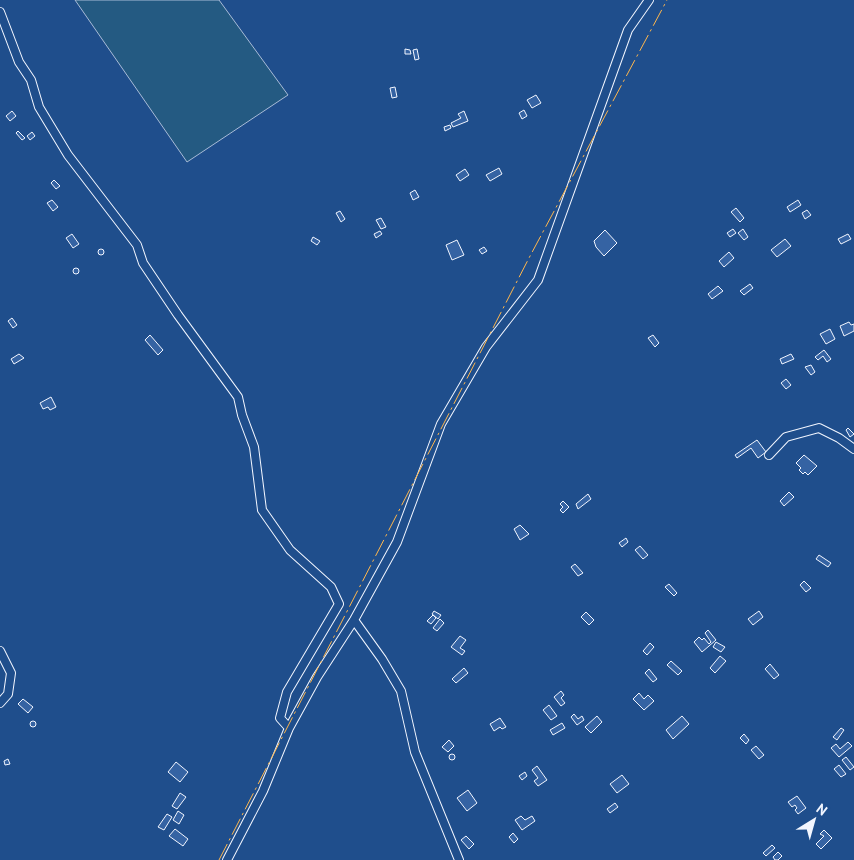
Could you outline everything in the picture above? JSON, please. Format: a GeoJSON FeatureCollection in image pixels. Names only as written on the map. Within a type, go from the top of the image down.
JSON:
{"type":"FeatureCollection","features":[{"type":"Feature","properties":{"kind":"street"},"geometry":{"type":"LineString","coordinates":[[227,860],[263,790],[289,728],[317,677],[354,620],[397,542],[441,424],[486,348],[538,280],[628,30],[649,0]]}},
{"type":"Feature","properties":{"kind":"street"},"geometry":{"type":"LineString","coordinates":[[0,12],[19,62],[31,80],[39,107],[68,155],[137,245],[143,262],[173,308],[238,397],[242,415],[254,447],[262,510],[290,550],[331,587],[339,604],[287,692],[280,718],[289,728]]}},
{"type":"Feature","properties":{"kind":"street"},"geometry":{"type":"LineString","coordinates":[[769,455],[786,437],[819,428],[839,438],[854,450]]}},
{"type":"Feature","properties":{"kind":"street"},"geometry":{"type":"LineString","coordinates":[[354,620],[382,659],[401,691],[415,752],[459,860]]}},
{"type":"Feature","properties":{"kind":"street"},"geometry":{"type":"LineString","coordinates":[[0,651],[11,673],[8,694],[0,703]]}},
{"type":"Feature","properties":{"kind":"shaded area"},"geometry":{"type":"Polygon","coordinates":[[[75,0],[219,0],[288,95],[187,162],[75,0]]]}},
{"type":"Feature","properties":{"kind":"building"},"geometry":{"type":"Polygon","coordinates":[[[405,49],[410,50],[411,54],[405,54],[405,49]]]}},
{"type":"Feature","properties":{"kind":"building"},"geometry":{"type":"Polygon","coordinates":[[[417,49],[419,59],[415,60],[413,50],[417,49]]]}},
{"type":"Feature","properties":{"kind":"building"},"geometry":{"type":"Polygon","coordinates":[[[395,87],[397,97],[392,98],[390,88],[395,87]]]}},
{"type":"Feature","properties":{"kind":"building"},"geometry":{"type":"Polygon","coordinates":[[[536,95],[541,103],[532,108],[527,100],[536,95]]]}},
{"type":"Feature","properties":{"kind":"building"},"geometry":{"type":"Polygon","coordinates":[[[524,110],[527,116],[522,119],[519,113],[524,110]]]}},
{"type":"Feature","properties":{"kind":"building"},"geometry":{"type":"Polygon","coordinates":[[[12,111],[16,116],[10,121],[6,116],[12,111]]]}},
{"type":"Feature","properties":{"kind":"building"},"geometry":{"type":"Polygon","coordinates":[[[464,111],[468,121],[453,127],[451,123],[461,118],[458,114],[464,111]]]}},
{"type":"Feature","properties":{"kind":"building"},"geometry":{"type":"Polygon","coordinates":[[[450,125],[451,128],[445,131],[444,127],[450,125]]]}},
{"type":"Feature","properties":{"kind":"building"},"geometry":{"type":"Polygon","coordinates":[[[18,131],[25,138],[22,140],[16,133],[18,131]]]}},
{"type":"Feature","properties":{"kind":"building"},"geometry":{"type":"Polygon","coordinates":[[[32,132],[35,136],[30,140],[27,136],[32,132]]]}},
{"type":"Feature","properties":{"kind":"building"},"geometry":{"type":"Polygon","coordinates":[[[499,168],[502,174],[490,181],[486,175],[499,168]]]}},
{"type":"Feature","properties":{"kind":"building"},"geometry":{"type":"Polygon","coordinates":[[[465,169],[469,175],[460,181],[456,175],[465,169]]]}},
{"type":"Feature","properties":{"kind":"building"},"geometry":{"type":"Polygon","coordinates":[[[54,180],[60,186],[56,189],[51,183],[54,180]]]}},
{"type":"Feature","properties":{"kind":"building"},"geometry":{"type":"Polygon","coordinates":[[[415,190],[419,197],[413,200],[410,193],[415,190]]]}},
{"type":"Feature","properties":{"kind":"building"},"geometry":{"type":"Polygon","coordinates":[[[52,200],[58,207],[53,211],[47,203],[52,200]]]}},
{"type":"Feature","properties":{"kind":"building"},"geometry":{"type":"Polygon","coordinates":[[[798,200],[801,205],[790,212],[787,207],[798,200]]]}},
{"type":"Feature","properties":{"kind":"building"},"geometry":{"type":"Polygon","coordinates":[[[736,208],[744,218],[740,222],[731,212],[736,208]]]}},
{"type":"Feature","properties":{"kind":"building"},"geometry":{"type":"Polygon","coordinates":[[[807,210],[811,215],[805,219],[802,213],[807,210]]]}},
{"type":"Feature","properties":{"kind":"building"},"geometry":{"type":"Polygon","coordinates":[[[340,211],[345,219],[341,222],[336,213],[340,211]]]}},
{"type":"Feature","properties":{"kind":"building"},"geometry":{"type":"Polygon","coordinates":[[[381,218],[386,227],[381,229],[376,220],[381,218]]]}},
{"type":"Feature","properties":{"kind":"building"},"geometry":{"type":"Polygon","coordinates":[[[733,229],[736,233],[730,237],[727,233],[733,229]]]}},
{"type":"Feature","properties":{"kind":"building"},"geometry":{"type":"Polygon","coordinates":[[[743,229],[748,237],[744,240],[738,233],[743,229]]]}},
{"type":"Feature","properties":{"kind":"building"},"geometry":{"type":"Polygon","coordinates":[[[605,230],[617,243],[604,256],[596,247],[594,241],[605,230]]]}},
{"type":"Feature","properties":{"kind":"building"},"geometry":{"type":"Polygon","coordinates":[[[380,231],[382,234],[376,238],[374,234],[380,231]]]}},
{"type":"Feature","properties":{"kind":"building"},"geometry":{"type":"Polygon","coordinates":[[[72,234],[79,244],[73,248],[66,238],[72,234]]]}},
{"type":"Feature","properties":{"kind":"building"},"geometry":{"type":"Polygon","coordinates":[[[848,234],[851,239],[841,244],[838,239],[848,234]]]}},
{"type":"Feature","properties":{"kind":"building"},"geometry":{"type":"Polygon","coordinates":[[[313,237],[320,241],[317,245],[311,241],[313,237]]]}},
{"type":"Feature","properties":{"kind":"building"},"geometry":{"type":"Polygon","coordinates":[[[785,239],[791,246],[777,257],[771,250],[785,239]]]}},
{"type":"Feature","properties":{"kind":"building"},"geometry":{"type":"Polygon","coordinates":[[[457,240],[464,255],[452,260],[446,245],[457,240]]]}},
{"type":"Feature","properties":{"kind":"building"},"geometry":{"type":"Polygon","coordinates":[[[484,247],[487,251],[482,254],[479,250],[484,247]]]}},
{"type":"Feature","properties":{"kind":"building"},"geometry":{"type":"Polygon","coordinates":[[[101,249],[104,252],[101,255],[98,252],[101,249]]]}},
{"type":"Feature","properties":{"kind":"building"},"geometry":{"type":"Polygon","coordinates":[[[729,252],[734,258],[724,267],[719,261],[729,252]]]}},
{"type":"Feature","properties":{"kind":"building"},"geometry":{"type":"Polygon","coordinates":[[[76,268],[79,271],[76,274],[73,271],[76,268]]]}},
{"type":"Feature","properties":{"kind":"building"},"geometry":{"type":"Polygon","coordinates":[[[750,284],[753,288],[744,295],[740,291],[750,284]]]}},
{"type":"Feature","properties":{"kind":"building"},"geometry":{"type":"Polygon","coordinates":[[[718,286],[723,291],[712,299],[708,294],[718,286]]]}},
{"type":"Feature","properties":{"kind":"building"},"geometry":{"type":"Polygon","coordinates":[[[12,318],[17,325],[13,328],[8,321],[12,318]]]}},
{"type":"Feature","properties":{"kind":"building"},"geometry":{"type":"Polygon","coordinates":[[[849,322],[851,325],[854,324],[854,331],[844,336],[840,326],[849,322]]]}},
{"type":"Feature","properties":{"kind":"building"},"geometry":{"type":"Polygon","coordinates":[[[830,329],[835,339],[826,344],[820,334],[830,329]]]}},
{"type":"Feature","properties":{"kind":"building"},"geometry":{"type":"Polygon","coordinates":[[[150,335],[163,350],[158,355],[145,340],[150,335]]]}},
{"type":"Feature","properties":{"kind":"building"},"geometry":{"type":"Polygon","coordinates":[[[653,335],[659,343],[655,347],[648,338],[653,335]]]}},
{"type":"Feature","properties":{"kind":"building"},"geometry":{"type":"Polygon","coordinates":[[[824,350],[831,359],[827,362],[823,356],[818,360],[815,357],[824,350]]]}},
{"type":"Feature","properties":{"kind":"building"},"geometry":{"type":"Polygon","coordinates":[[[19,354],[24,358],[14,364],[11,359],[19,354]]]}},
{"type":"Feature","properties":{"kind":"building"},"geometry":{"type":"Polygon","coordinates":[[[791,354],[794,359],[782,364],[780,359],[791,354]]]}},
{"type":"Feature","properties":{"kind":"building"},"geometry":{"type":"Polygon","coordinates":[[[811,365],[815,372],[811,375],[805,367],[811,365]]]}},
{"type":"Feature","properties":{"kind":"building"},"geometry":{"type":"Polygon","coordinates":[[[786,379],[791,385],[786,389],[781,383],[786,379]]]}},
{"type":"Feature","properties":{"kind":"building"},"geometry":{"type":"Polygon","coordinates":[[[51,397],[56,407],[50,410],[48,407],[43,409],[40,403],[51,397]]]}},
{"type":"Feature","properties":{"kind":"building"},"geometry":{"type":"Polygon","coordinates":[[[848,428],[854,434],[850,437],[846,430],[848,428]]]}},
{"type":"Feature","properties":{"kind":"building"},"geometry":{"type":"Polygon","coordinates":[[[757,440],[766,452],[758,458],[751,448],[737,458],[735,455],[757,440]]]}},
{"type":"Feature","properties":{"kind":"building"},"geometry":{"type":"Polygon","coordinates":[[[804,455],[817,466],[808,475],[805,472],[803,474],[799,470],[801,468],[796,463],[804,455]]]}},
{"type":"Feature","properties":{"kind":"building"},"geometry":{"type":"Polygon","coordinates":[[[789,492],[794,497],[784,506],[780,501],[789,492]]]}},
{"type":"Feature","properties":{"kind":"building"},"geometry":{"type":"Polygon","coordinates":[[[588,494],[591,499],[578,509],[576,504],[588,494]]]}},
{"type":"Feature","properties":{"kind":"building"},"geometry":{"type":"Polygon","coordinates":[[[563,501],[569,507],[563,513],[560,510],[563,507],[560,504],[563,501]]]}},
{"type":"Feature","properties":{"kind":"building"},"geometry":{"type":"Polygon","coordinates":[[[520,525],[529,534],[520,540],[514,529],[520,525]]]}},
{"type":"Feature","properties":{"kind":"building"},"geometry":{"type":"Polygon","coordinates":[[[626,538],[628,542],[622,547],[619,543],[626,538]]]}},
{"type":"Feature","properties":{"kind":"building"},"geometry":{"type":"Polygon","coordinates":[[[640,546],[648,555],[643,559],[635,550],[640,546]]]}},
{"type":"Feature","properties":{"kind":"building"},"geometry":{"type":"Polygon","coordinates":[[[819,555],[831,563],[828,567],[816,559],[819,555]]]}},
{"type":"Feature","properties":{"kind":"building"},"geometry":{"type":"Polygon","coordinates":[[[575,564],[583,573],[578,576],[571,567],[575,564]]]}},
{"type":"Feature","properties":{"kind":"building"},"geometry":{"type":"Polygon","coordinates":[[[804,581],[811,588],[806,592],[800,585],[804,581]]]}},
{"type":"Feature","properties":{"kind":"building"},"geometry":{"type":"Polygon","coordinates":[[[669,584],[677,593],[674,596],[665,587],[669,584]]]}},
{"type":"Feature","properties":{"kind":"building"},"geometry":{"type":"Polygon","coordinates":[[[434,611],[441,615],[438,619],[432,614],[434,611]]]}},
{"type":"Feature","properties":{"kind":"building"},"geometry":{"type":"Polygon","coordinates":[[[759,611],[763,617],[753,625],[748,619],[759,611]]]}},
{"type":"Feature","properties":{"kind":"building"},"geometry":{"type":"Polygon","coordinates":[[[586,612],[594,620],[589,625],[581,617],[586,612]]]}},
{"type":"Feature","properties":{"kind":"building"},"geometry":{"type":"Polygon","coordinates":[[[433,615],[436,618],[431,624],[427,621],[433,615]]]}},
{"type":"Feature","properties":{"kind":"building"},"geometry":{"type":"Polygon","coordinates":[[[440,619],[444,623],[437,631],[433,628],[440,619]]]}},
{"type":"Feature","properties":{"kind":"building"},"geometry":{"type":"Polygon","coordinates":[[[708,630],[716,640],[702,652],[694,642],[699,637],[702,640],[704,638],[709,644],[711,642],[705,633],[708,630]]]}},
{"type":"Feature","properties":{"kind":"building"},"geometry":{"type":"Polygon","coordinates":[[[460,636],[466,640],[460,648],[465,651],[462,655],[451,647],[460,636]]]}},
{"type":"Feature","properties":{"kind":"building"},"geometry":{"type":"Polygon","coordinates":[[[716,642],[725,647],[721,652],[713,647],[716,642]]]}},
{"type":"Feature","properties":{"kind":"building"},"geometry":{"type":"Polygon","coordinates":[[[650,643],[654,647],[647,655],[643,651],[650,643]]]}},
{"type":"Feature","properties":{"kind":"building"},"geometry":{"type":"Polygon","coordinates":[[[720,656],[726,661],[715,673],[710,668],[720,656]]]}},
{"type":"Feature","properties":{"kind":"building"},"geometry":{"type":"Polygon","coordinates":[[[671,661],[682,671],[678,675],[667,665],[671,661]]]}},
{"type":"Feature","properties":{"kind":"building"},"geometry":{"type":"Polygon","coordinates":[[[770,664],[779,675],[774,679],[765,669],[770,664]]]}},
{"type":"Feature","properties":{"kind":"building"},"geometry":{"type":"Polygon","coordinates":[[[464,668],[468,673],[456,683],[452,679],[464,668]]]}},
{"type":"Feature","properties":{"kind":"building"},"geometry":{"type":"Polygon","coordinates":[[[649,669],[657,679],[653,682],[645,673],[649,669]]]}},
{"type":"Feature","properties":{"kind":"building"},"geometry":{"type":"Polygon","coordinates":[[[561,691],[564,695],[561,698],[565,703],[561,706],[554,697],[561,691]]]}},
{"type":"Feature","properties":{"kind":"building"},"geometry":{"type":"Polygon","coordinates":[[[639,693],[644,699],[648,695],[654,701],[644,710],[633,699],[639,693]]]}},
{"type":"Feature","properties":{"kind":"building"},"geometry":{"type":"Polygon","coordinates":[[[23,699],[33,707],[28,713],[18,704],[23,699]]]}},
{"type":"Feature","properties":{"kind":"building"},"geometry":{"type":"Polygon","coordinates":[[[549,705],[557,716],[551,720],[543,710],[549,705]]]}},
{"type":"Feature","properties":{"kind":"building"},"geometry":{"type":"Polygon","coordinates":[[[574,714],[578,719],[582,716],[584,720],[577,725],[571,717],[574,714]]]}},
{"type":"Feature","properties":{"kind":"building"},"geometry":{"type":"Polygon","coordinates":[[[597,716],[602,722],[591,733],[585,727],[597,716]]]}},
{"type":"Feature","properties":{"kind":"building"},"geometry":{"type":"Polygon","coordinates":[[[682,716],[689,724],[673,739],[666,730],[682,716]]]}},
{"type":"Feature","properties":{"kind":"building"},"geometry":{"type":"Polygon","coordinates":[[[500,718],[506,727],[502,729],[500,727],[494,731],[490,724],[500,718]]]}},
{"type":"Feature","properties":{"kind":"building"},"geometry":{"type":"Polygon","coordinates":[[[33,721],[36,724],[33,727],[30,724],[33,721]]]}},
{"type":"Feature","properties":{"kind":"building"},"geometry":{"type":"Polygon","coordinates":[[[562,723],[565,728],[553,735],[550,730],[562,723]]]}},
{"type":"Feature","properties":{"kind":"building"},"geometry":{"type":"Polygon","coordinates":[[[841,728],[844,730],[837,740],[833,737],[841,728]]]}},
{"type":"Feature","properties":{"kind":"building"},"geometry":{"type":"Polygon","coordinates":[[[744,734],[749,740],[746,744],[740,738],[744,734]]]}},
{"type":"Feature","properties":{"kind":"building"},"geometry":{"type":"Polygon","coordinates":[[[449,740],[454,746],[448,752],[442,747],[449,740]]]}},
{"type":"Feature","properties":{"kind":"building"},"geometry":{"type":"Polygon","coordinates":[[[848,742],[852,746],[839,757],[831,748],[836,744],[840,749],[848,742]]]}},
{"type":"Feature","properties":{"kind":"building"},"geometry":{"type":"Polygon","coordinates":[[[756,746],[764,755],[759,759],[751,750],[756,746]]]}},
{"type":"Feature","properties":{"kind":"building"},"geometry":{"type":"Polygon","coordinates":[[[452,754],[455,757],[452,760],[449,757],[452,754]]]}},
{"type":"Feature","properties":{"kind":"building"},"geometry":{"type":"Polygon","coordinates":[[[846,757],[854,767],[850,770],[842,760],[846,757]]]}},
{"type":"Feature","properties":{"kind":"building"},"geometry":{"type":"Polygon","coordinates":[[[8,759],[10,764],[5,765],[4,761],[8,759]]]}},
{"type":"Feature","properties":{"kind":"building"},"geometry":{"type":"Polygon","coordinates":[[[176,762],[188,772],[180,782],[168,772],[176,762]]]}},
{"type":"Feature","properties":{"kind":"building"},"geometry":{"type":"Polygon","coordinates":[[[839,765],[846,774],[841,777],[834,769],[839,765]]]}},
{"type":"Feature","properties":{"kind":"building"},"geometry":{"type":"Polygon","coordinates":[[[537,766],[547,780],[538,786],[534,781],[538,778],[532,770],[537,766]]]}},
{"type":"Feature","properties":{"kind":"building"},"geometry":{"type":"Polygon","coordinates":[[[525,772],[527,776],[522,780],[519,776],[525,772]]]}},
{"type":"Feature","properties":{"kind":"building"},"geometry":{"type":"Polygon","coordinates":[[[622,775],[629,784],[617,793],[610,784],[622,775]]]}},
{"type":"Feature","properties":{"kind":"building"},"geometry":{"type":"Polygon","coordinates":[[[468,790],[477,803],[467,811],[457,798],[468,790]]]}},
{"type":"Feature","properties":{"kind":"building"},"geometry":{"type":"Polygon","coordinates":[[[180,793],[186,797],[177,809],[172,806],[180,793]]]}},
{"type":"Feature","properties":{"kind":"building"},"geometry":{"type":"Polygon","coordinates":[[[797,796],[806,808],[798,814],[795,810],[797,808],[795,805],[792,807],[788,802],[797,796]]]}},
{"type":"Feature","properties":{"kind":"building"},"geometry":{"type":"Polygon","coordinates":[[[615,803],[618,807],[610,813],[607,809],[615,803]]]}},
{"type":"Feature","properties":{"kind":"building"},"geometry":{"type":"Polygon","coordinates":[[[178,811],[184,815],[179,824],[173,820],[178,811]]]}},
{"type":"Feature","properties":{"kind":"building"},"geometry":{"type":"Polygon","coordinates":[[[167,814],[172,817],[164,830],[158,827],[167,814]]]}},
{"type":"Feature","properties":{"kind":"building"},"geometry":{"type":"Polygon","coordinates":[[[521,816],[525,820],[532,816],[535,821],[522,830],[515,820],[521,816]]]}},
{"type":"Feature","properties":{"kind":"building"},"geometry":{"type":"Polygon","coordinates":[[[175,829],[188,839],[183,846],[169,836],[175,829]]]}},
{"type":"Feature","properties":{"kind":"building"},"geometry":{"type":"Polygon","coordinates":[[[824,830],[832,838],[821,849],[816,844],[824,836],[820,834],[824,830]]]}},
{"type":"Feature","properties":{"kind":"building"},"geometry":{"type":"Polygon","coordinates":[[[513,833],[518,839],[514,843],[509,837],[513,833]]]}},
{"type":"Feature","properties":{"kind":"building"},"geometry":{"type":"Polygon","coordinates":[[[466,836],[474,844],[469,849],[461,840],[466,836]]]}},
{"type":"Feature","properties":{"kind":"building"},"geometry":{"type":"Polygon","coordinates":[[[772,845],[775,848],[766,856],[763,853],[772,845]]]}},
{"type":"Feature","properties":{"kind":"building"},"geometry":{"type":"Polygon","coordinates":[[[778,852],[782,856],[775,860],[773,857],[778,852]]]}},
{"type":"Feature","properties":{"kind":"power"},"geometry":{"type":"LineString","coordinates":[[219,860],[529,258],[667,0]]}}]}
